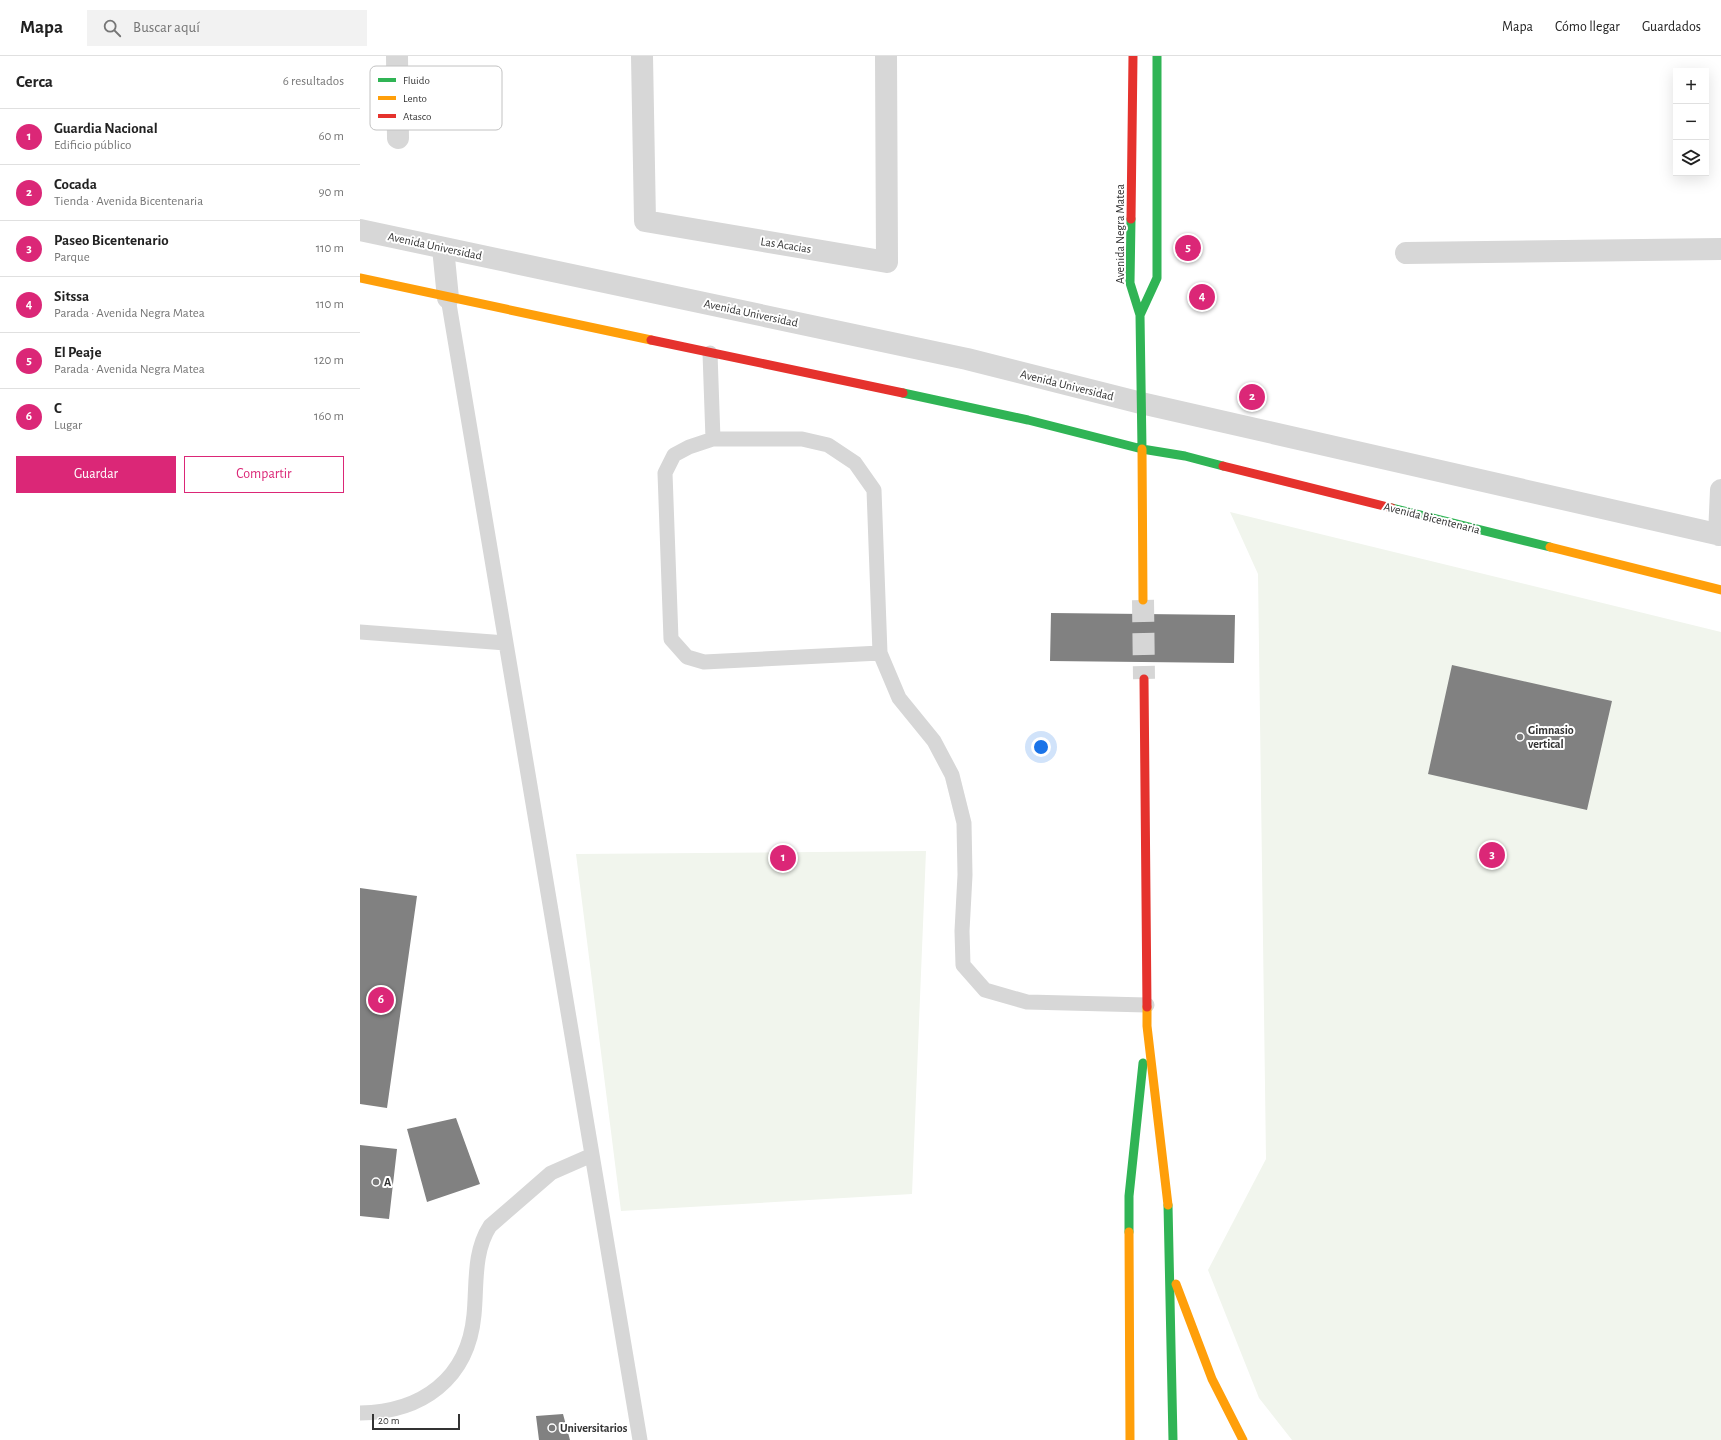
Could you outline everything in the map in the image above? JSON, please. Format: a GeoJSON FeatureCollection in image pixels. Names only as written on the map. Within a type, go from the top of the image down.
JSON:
{"type":"FeatureCollection","features":[{"type":"Feature","properties":{"kind":"main road","name":"Avenida Negra Matea"},"geometry":{"type":"LineString","coordinates":[[1133,56],[1130,283],[1140,315]]}},
{"type":"Feature","properties":{"kind":"main road"},"geometry":{"type":"LineString","coordinates":[[1143,600],[1140,315],[1157,278],[1157,56]]}},
{"type":"Feature","properties":{"kind":"main road"},"geometry":{"type":"LineString","coordinates":[[360,278],[448,298],[1028,420],[1142,449]]}},
{"type":"Feature","properties":{"kind":"main road","name":"Avenida Bicentenaria"},"geometry":{"type":"LineString","coordinates":[[1142,449],[1185,456],[1721,590]]}},
{"type":"Feature","properties":{"kind":"main road"},"geometry":{"type":"LineString","coordinates":[[1129,1438],[1129,1196],[1147,1026],[1144,679]]}},
{"type":"Feature","properties":{"kind":"main road"},"geometry":{"type":"LineString","coordinates":[[1147,1026],[1168,1195],[1173,1440]]}},
{"type":"Feature","properties":{"kind":"main road"},"geometry":{"type":"LineString","coordinates":[[1170,1268],[1212,1379],[1244,1440]]}},
{"type":"Feature","properties":{"kind":"street"},"geometry":{"type":"LineString","coordinates":[[397,56],[397,66]]}},
{"type":"Feature","properties":{"kind":"street","name":"Las Acacias"},"geometry":{"type":"LineString","coordinates":[[642,56],[645,221],[888,262],[886,56]]}},
{"type":"Feature","properties":{"kind":"street"},"geometry":{"type":"LineString","coordinates":[[398,130],[398,138]]}},
{"type":"Feature","properties":{"kind":"street","name":"Avenida Universidad"},"geometry":{"type":"LineString","coordinates":[[360,230],[967,359],[1141,403]]}},
{"type":"Feature","properties":{"kind":"street"},"geometry":{"type":"LineString","coordinates":[[443,248],[448,298]]}},
{"type":"Feature","properties":{"kind":"street"},"geometry":{"type":"LineString","coordinates":[[1406,253],[1721,249]]}},
{"type":"Feature","properties":{"kind":"street"},"geometry":{"type":"LineString","coordinates":[[1141,403],[1720,535],[1721,490]]}},
{"type":"Feature","properties":{"kind":"lane"},"geometry":{"type":"LineString","coordinates":[[448,298],[640,1440]]}},
{"type":"Feature","properties":{"kind":"lane"},"geometry":{"type":"LineString","coordinates":[[710,353],[713,439]]}},
{"type":"Feature","properties":{"kind":"lane"},"geometry":{"type":"LineString","coordinates":[[880,653],[704,662],[687,657],[671,639],[665,473],[674,456],[689,446],[713,439],[802,439],[828,446],[855,464],[874,490],[880,653],[899,698],[934,740],[952,775],[964,823],[965,875],[962,931],[963,965],[985,990],[1027,1002],[1147,1005]]}},
{"type":"Feature","properties":{"kind":"lane"},"geometry":{"type":"LineString","coordinates":[[360,632],[506,643]]}},
{"type":"Feature","properties":{"kind":"lane"},"geometry":{"type":"LineString","coordinates":[[360,1413],[405,1406],[428,1395],[451,1375],[465,1352],[472,1331],[478,1253],[485,1233],[490,1226],[545,1178],[592,1155]]}},
{"type":"Feature","properties":{"kind":"shaded area"},"geometry":{"type":"Polygon","coordinates":[[[1230,512],[1721,632],[1721,1440],[1292,1440],[1259,1398],[1208,1270],[1266,1159],[1258,574],[1230,512]]]}},
{"type":"Feature","properties":{"kind":"shaded area"},"geometry":{"type":"Polygon","coordinates":[[[926,851],[912,1194],[621,1211],[576,854],[926,851]]]}},
{"type":"Feature","properties":{"kind":"building"},"geometry":{"type":"Polygon","coordinates":[[[1051,613],[1235,615],[1234,663],[1050,661],[1051,613]]]}},
{"type":"Feature","properties":{"kind":"building","name":"Gimnasio vertical"},"geometry":{"type":"Polygon","coordinates":[[[1452,665],[1612,701],[1587,810],[1428,774],[1452,665]]]}},
{"type":"Feature","properties":{"kind":"building"},"geometry":{"type":"Polygon","coordinates":[[[360,888],[417,896],[387,1108],[360,1104],[360,888]]]}},
{"type":"Feature","properties":{"kind":"building"},"geometry":{"type":"Polygon","coordinates":[[[456,1118],[480,1184],[427,1202],[407,1129],[456,1118]]]}},
{"type":"Feature","properties":{"kind":"building","name":"A"},"geometry":{"type":"Polygon","coordinates":[[[360,1145],[397,1149],[389,1219],[360,1216],[360,1145]]]}},
{"type":"Feature","properties":{"kind":"building","name":"Universitarios"},"geometry":{"type":"Polygon","coordinates":[[[563,1414],[570,1440],[539,1440],[536,1416],[563,1414]]]}},
{"type":"Feature","properties":{"kind":"tunnel"},"geometry":{"type":"LineString","coordinates":[[1143,600],[1144,679]]}},
{"type":"Feature","properties":{"kind":"traffic: fast"},"geometry":{"type":"LineString","coordinates":[[1140,315],[1157,278],[1157,56]]}},
{"type":"Feature","properties":{"kind":"traffic: fast"},"geometry":{"type":"LineString","coordinates":[[1131,219],[1130,283],[1140,315],[1142,449]]}},
{"type":"Feature","properties":{"kind":"traffic: fast"},"geometry":{"type":"LineString","coordinates":[[903,393],[1028,420],[1142,449],[1185,456],[1223,466]]}},
{"type":"Feature","properties":{"kind":"traffic: fast"},"geometry":{"type":"LineString","coordinates":[[1392,508],[1550,547]]}},
{"type":"Feature","properties":{"kind":"traffic: fast"},"geometry":{"type":"LineString","coordinates":[[1129,1232],[1129,1196],[1143,1063]]}},
{"type":"Feature","properties":{"kind":"traffic: fast"},"geometry":{"type":"LineString","coordinates":[[1168,1205],[1173,1440]]}},
{"type":"Feature","properties":{"kind":"traffic: slow"},"geometry":{"type":"LineString","coordinates":[[360,278],[651,340]]}},
{"type":"Feature","properties":{"kind":"traffic: slow"},"geometry":{"type":"LineString","coordinates":[[1142,449],[1143,600]]}},
{"type":"Feature","properties":{"kind":"traffic: slow"},"geometry":{"type":"LineString","coordinates":[[1550,547],[1721,590]]}},
{"type":"Feature","properties":{"kind":"traffic: slow"},"geometry":{"type":"LineString","coordinates":[[1147,1007],[1147,1026],[1168,1205]]}},
{"type":"Feature","properties":{"kind":"traffic: slow"},"geometry":{"type":"LineString","coordinates":[[1129,1232],[1130,1440]]}},
{"type":"Feature","properties":{"kind":"traffic: slow"},"geometry":{"type":"LineString","coordinates":[[1176,1284],[1212,1379],[1243,1440]]}},
{"type":"Feature","properties":{"kind":"traffic: jam"},"geometry":{"type":"LineString","coordinates":[[1131,219],[1133,56]]}},
{"type":"Feature","properties":{"kind":"traffic: jam"},"geometry":{"type":"LineString","coordinates":[[651,340],[903,393]]}},
{"type":"Feature","properties":{"kind":"traffic: jam"},"geometry":{"type":"LineString","coordinates":[[1223,466],[1392,508]]}},
{"type":"Feature","properties":{"kind":"traffic: jam"},"geometry":{"type":"LineString","coordinates":[[1144,679],[1147,1007]]}},
{"type":"Feature","properties":{"kind":"place","name":"El Peaje"},"geometry":{"type":"Point","coordinates":[1188,248]}},
{"type":"Feature","properties":{"kind":"place","name":"Sitssa"},"geometry":{"type":"Point","coordinates":[1202,297]}},
{"type":"Feature","properties":{"kind":"place","name":"Cocada"},"geometry":{"type":"Point","coordinates":[1252,397]}},
{"type":"Feature","properties":{"kind":"place","name":"Gimnasio vertical"},"geometry":{"type":"Point","coordinates":[1520,737]}},
{"type":"Feature","properties":{"kind":"place","name":"Paseo Bicentenario"},"geometry":{"type":"Point","coordinates":[1492,855]}},
{"type":"Feature","properties":{"kind":"place","name":"Guardia Nacional"},"geometry":{"type":"Point","coordinates":[783,858]}},
{"type":"Feature","properties":{"kind":"place","name":"C"},"geometry":{"type":"Point","coordinates":[381,1000]}},
{"type":"Feature","properties":{"kind":"place","name":"A"},"geometry":{"type":"Point","coordinates":[376,1182]}},
{"type":"Feature","properties":{"kind":"place","name":"Universitarios"},"geometry":{"type":"Point","coordinates":[552,1428]}}]}
